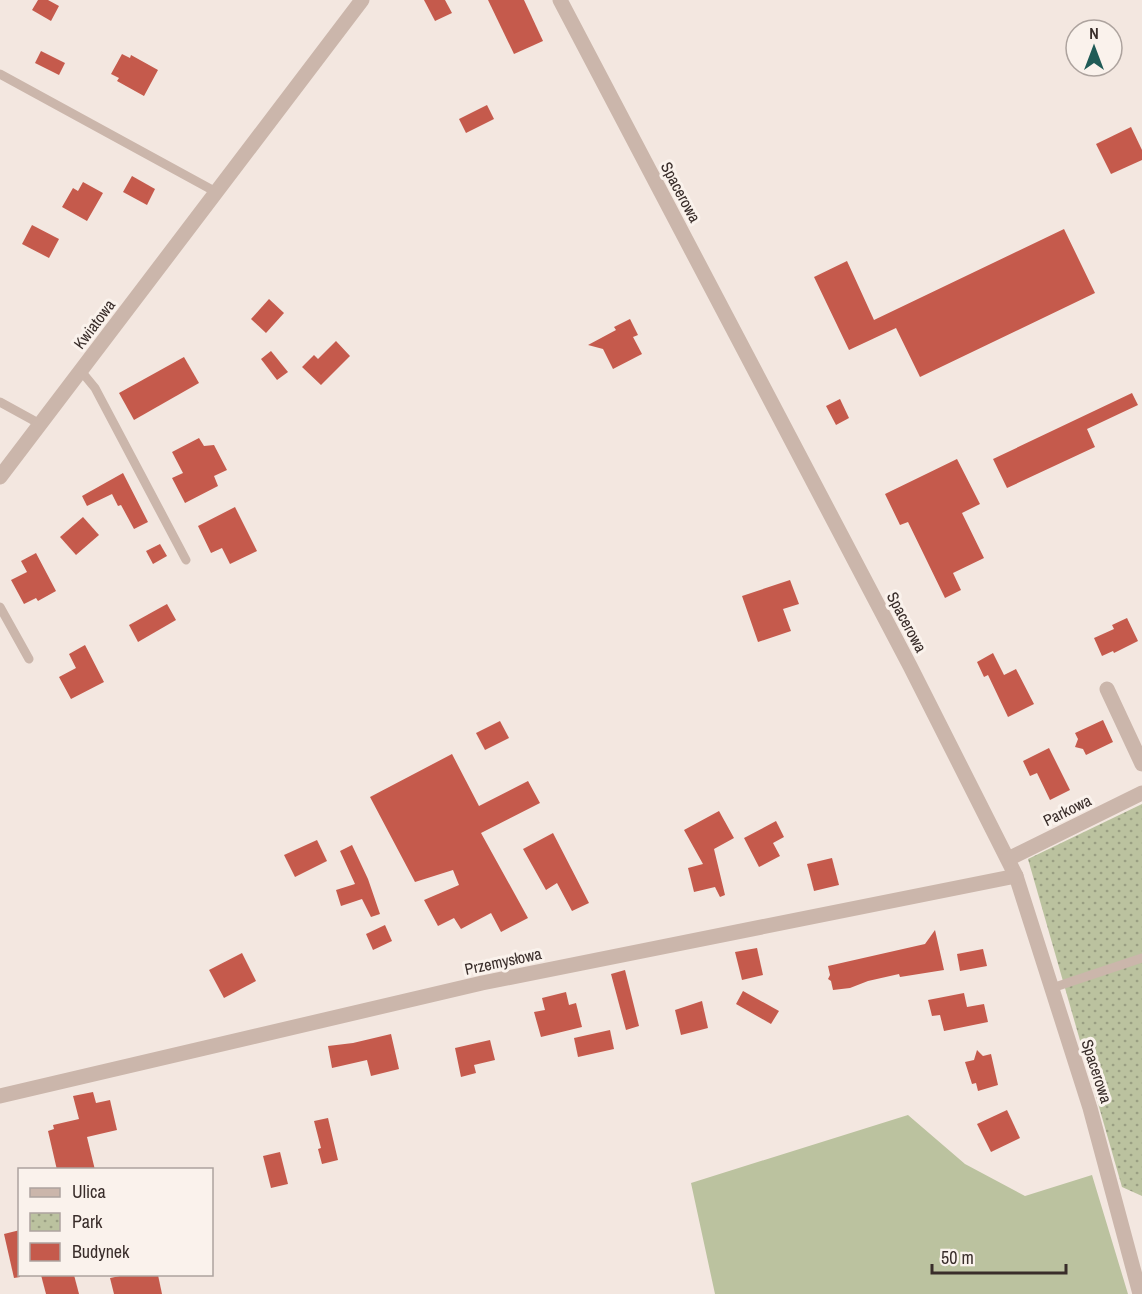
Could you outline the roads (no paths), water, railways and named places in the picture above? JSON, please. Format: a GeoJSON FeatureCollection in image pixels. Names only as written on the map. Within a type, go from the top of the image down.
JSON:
{"type":"FeatureCollection","features":[{"type":"Feature","properties":{"kind":"street","name":"Kwiatowa"},"geometry":{"type":"LineString","coordinates":[[0,477],[362,0]]}},
{"type":"Feature","properties":{"kind":"street","name":"Spacerowa"},"geometry":{"type":"LineString","coordinates":[[560,0],[904,655],[1016,876],[1090,1107],[1140,1294]]}},
{"type":"Feature","properties":{"kind":"street"},"geometry":{"type":"LineString","coordinates":[[1107,689],[1142,764]]}},
{"type":"Feature","properties":{"kind":"street","name":"Parkowa"},"geometry":{"type":"LineString","coordinates":[[1008,859],[1142,793]]}},
{"type":"Feature","properties":{"kind":"street","name":"Przemysłowa"},"geometry":{"type":"LineString","coordinates":[[0,1096],[482,983],[1016,876]]}},
{"type":"Feature","properties":{"kind":"lane"},"geometry":{"type":"LineString","coordinates":[[0,74],[216,192]]}},
{"type":"Feature","properties":{"kind":"lane"},"geometry":{"type":"LineString","coordinates":[[81,371],[95,388],[186,560]]}},
{"type":"Feature","properties":{"kind":"lane"},"geometry":{"type":"LineString","coordinates":[[0,402],[40,424]]}},
{"type":"Feature","properties":{"kind":"lane"},"geometry":{"type":"LineString","coordinates":[[0,607],[29,659]]}},
{"type":"Feature","properties":{"kind":"lane"},"geometry":{"type":"LineString","coordinates":[[1052,988],[1142,958]]}}]}
